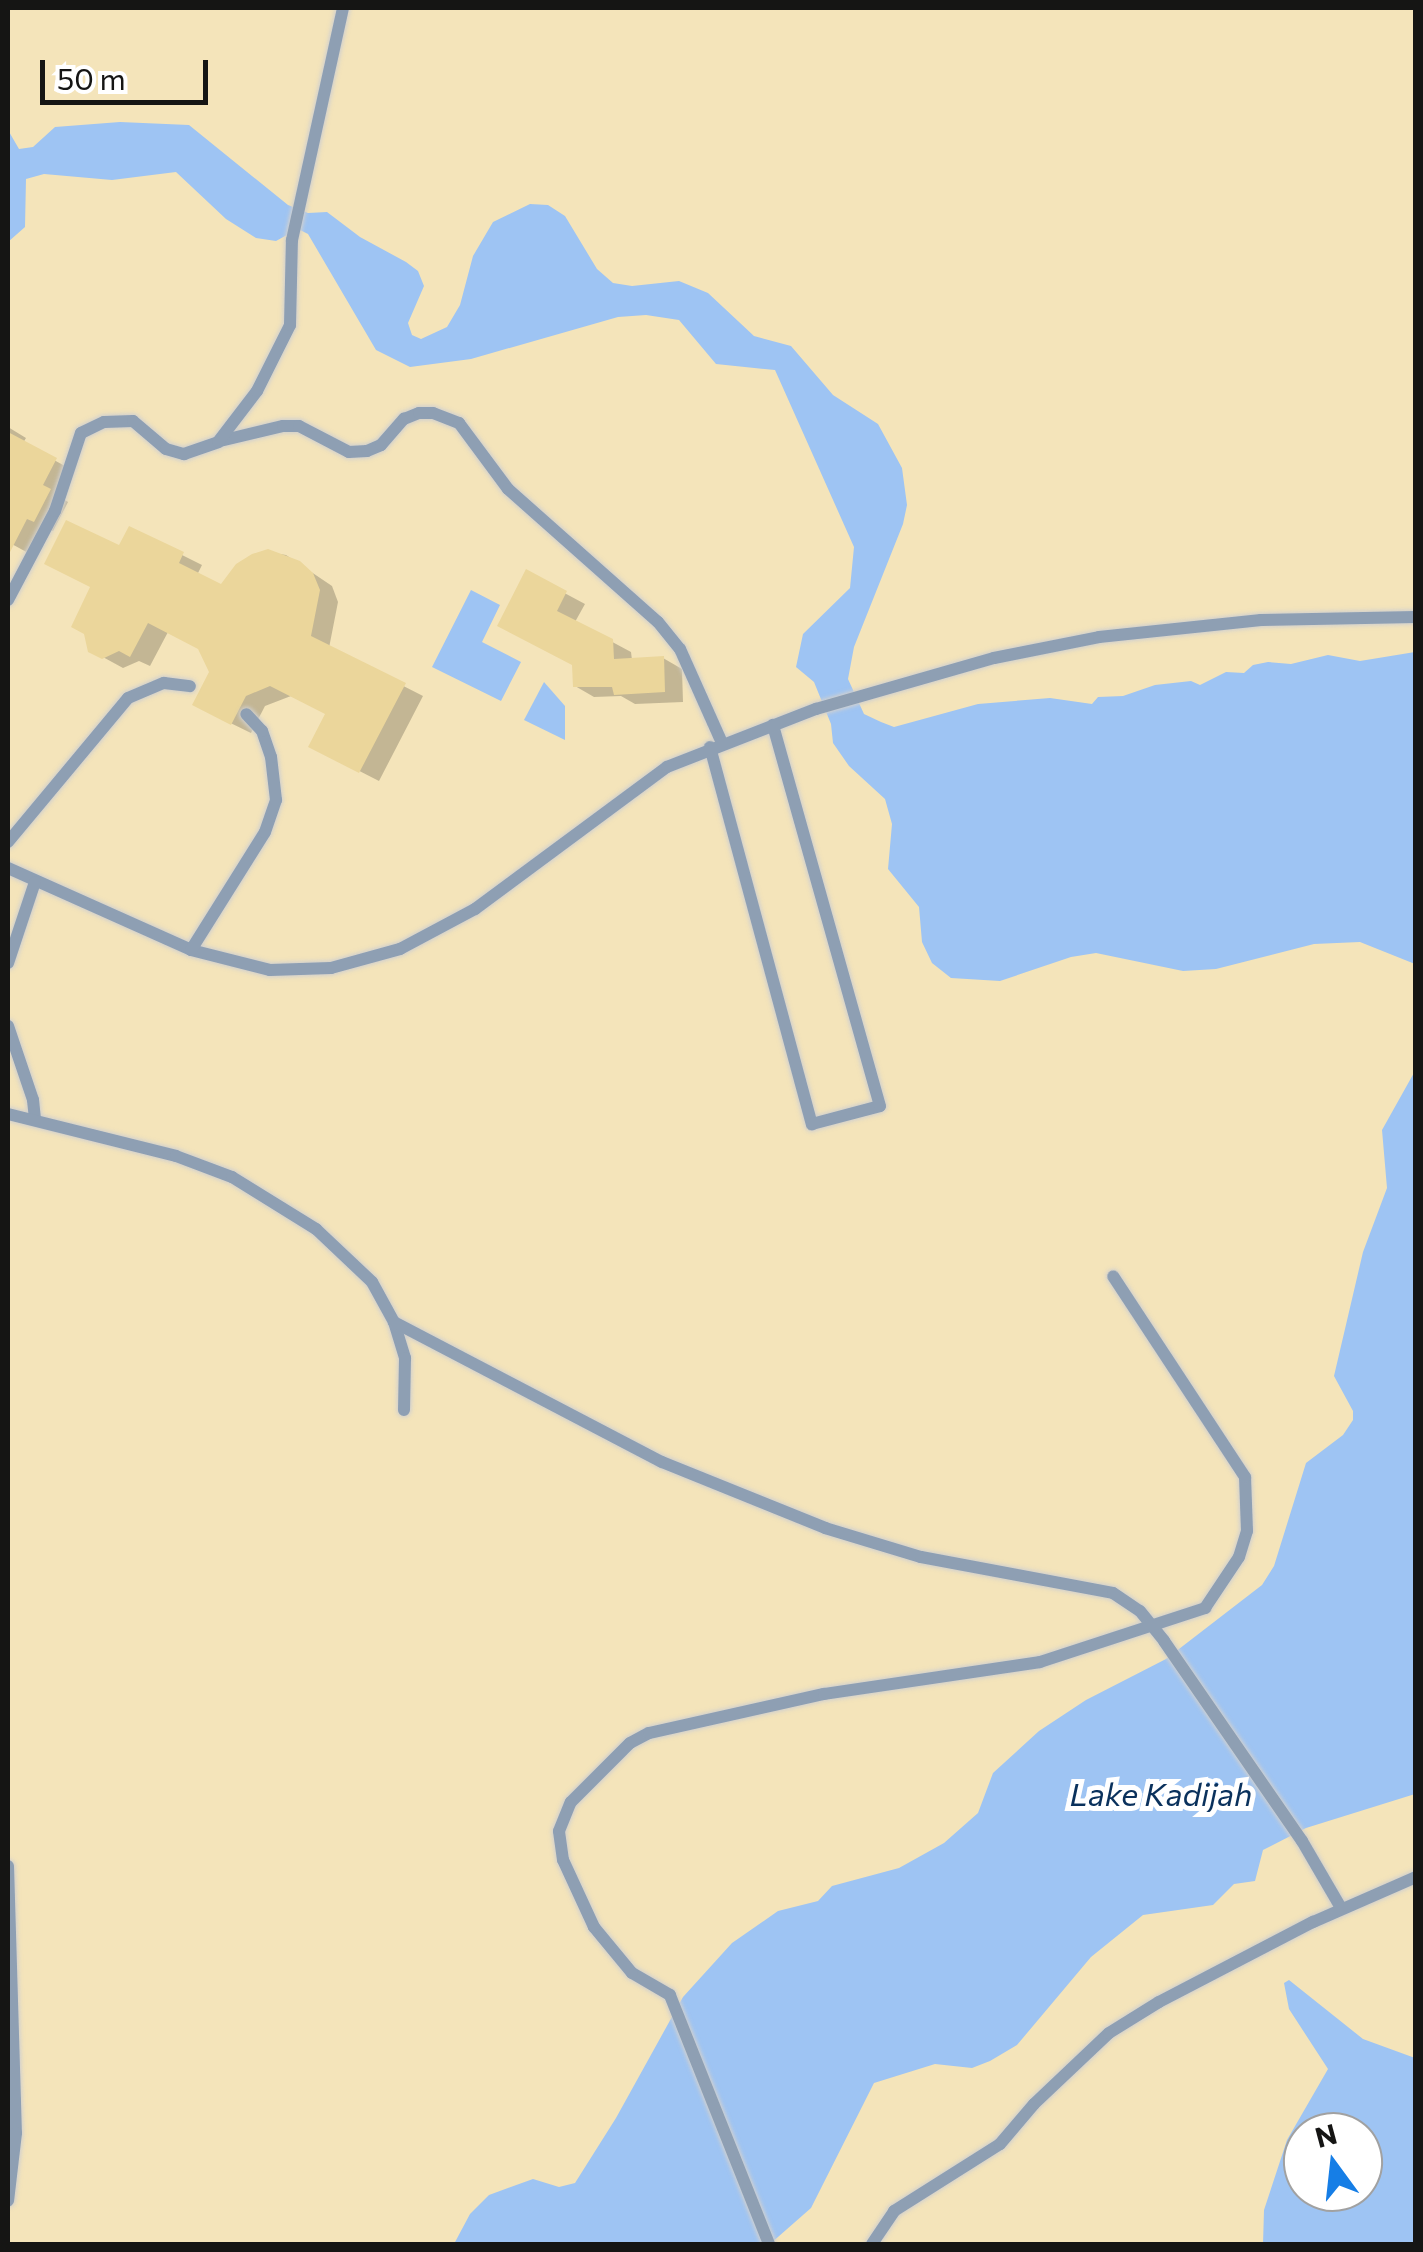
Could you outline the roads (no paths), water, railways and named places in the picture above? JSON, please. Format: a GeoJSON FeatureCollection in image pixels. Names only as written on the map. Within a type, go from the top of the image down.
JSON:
{"type":"FeatureCollection","features":[{"type":"Feature","properties":{"kind":"lane"},"geometry":{"type":"LineString","coordinates":[[218,442],[257,392],[290,326],[292,240],[299,197],[343,8]]}},
{"type":"Feature","properties":{"kind":"lane"},"geometry":{"type":"LineString","coordinates":[[8,600],[55,510],[81,433],[104,422],[133,421],[166,449],[184,454],[252,431],[300,426],[350,452],[367,451],[381,445],[404,419],[419,413],[433,412],[458,424],[508,489],[658,622],[680,649],[716,745],[812,1124],[880,1106],[773,724]]}},
{"type":"Feature","properties":{"kind":"lane"},"geometry":{"type":"LineString","coordinates":[[8,868],[191,950],[240,964],[300,971],[331,968],[400,949],[476,909],[643,783],[716,745],[816,709],[994,658],[1099,638],[1261,620],[1416,617]]}},
{"type":"Feature","properties":{"kind":"lane"},"geometry":{"type":"LineString","coordinates":[[8,842],[128,698],[164,683],[190,686]]}},
{"type":"Feature","properties":{"kind":"lane"},"geometry":{"type":"LineString","coordinates":[[191,950],[265,832],[276,800],[272,757],[262,731],[246,714]]}},
{"type":"Feature","properties":{"kind":"lane"},"geometry":{"type":"LineString","coordinates":[[8,964],[35,882]]}},
{"type":"Feature","properties":{"kind":"lane"},"geometry":{"type":"LineString","coordinates":[[8,1026],[33,1100],[35,1120]]}},
{"type":"Feature","properties":{"kind":"lane"},"geometry":{"type":"LineString","coordinates":[[8,1114],[176,1156],[232,1176],[287,1208],[372,1282],[394,1322],[406,1358],[404,1410]]}},
{"type":"Feature","properties":{"kind":"lane"},"geometry":{"type":"LineString","coordinates":[[769,2244],[670,1994],[632,1973],[594,1928],[563,1860],[558,1831],[571,1802],[630,1743],[650,1734],[824,1694],[1040,1662],[1205,1608],[1239,1557],[1250,1504],[1245,1477],[1113,1276]]}},
{"type":"Feature","properties":{"kind":"lane"},"geometry":{"type":"LineString","coordinates":[[394,1322],[662,1462],[825,1528],[922,1556],[1113,1594],[1140,1611],[1164,1641],[1302,1841],[1341,1908]]}},
{"type":"Feature","properties":{"kind":"lane"},"geometry":{"type":"LineString","coordinates":[[8,1866],[16,2133],[8,2202]]}},
{"type":"Feature","properties":{"kind":"lane"},"geometry":{"type":"LineString","coordinates":[[872,2244],[894,2211],[1000,2144],[1034,2104],[1108,2034],[1158,2002],[1341,1908],[1416,1877]]}},
{"type":"Feature","properties":{"kind":"water"},"geometry":{"type":"Polygon","coordinates":[[[120,122],[189,125],[288,205],[308,213],[327,212],[360,237],[406,262],[418,271],[424,286],[408,323],[412,335],[421,339],[447,327],[460,305],[473,256],[493,222],[530,204],[548,205],[565,216],[597,269],[613,283],[632,286],[679,281],[708,293],[754,336],[791,346],[833,395],[878,424],[902,468],[907,505],[903,524],[854,647],[848,679],[864,714],[881,722],[894,727],[978,704],[1050,698],[1092,704],[1098,697],[1123,696],[1155,685],[1191,681],[1200,685],[1226,672],[1244,673],[1253,665],[1268,662],[1291,664],[1328,655],[1360,661],[1415,652],[1415,964],[1360,942],[1314,944],[1216,969],[1183,971],[1096,953],[1071,957],[1000,981],[951,978],[932,963],[922,942],[919,907],[888,869],[892,824],[885,799],[849,766],[833,743],[831,724],[814,682],[796,667],[803,634],[850,588],[854,547],[775,370],[716,364],[679,320],[646,315],[618,317],[471,359],[410,367],[376,350],[308,234],[298,229],[276,241],[256,238],[226,219],[176,172],[112,180],[44,174],[26,179],[25,227],[8,242],[8,130],[19,149],[33,147],[55,127],[120,122]]]}},
{"type":"Feature","properties":{"kind":"water"},"geometry":{"type":"Polygon","coordinates":[[[471,590],[500,605],[482,642],[521,662],[501,701],[432,667],[471,590]]]}},
{"type":"Feature","properties":{"kind":"water"},"geometry":{"type":"Polygon","coordinates":[[[544,682],[565,706],[565,740],[524,720],[544,682]]]}},
{"type":"Feature","properties":{"kind":"water","name":"Lake Kadijah"},"geometry":{"type":"Polygon","coordinates":[[[1415,1071],[1415,1794],[1306,1828],[1263,1850],[1255,1881],[1234,1884],[1213,1905],[1143,1915],[1091,1957],[1017,2045],[990,2061],[972,2068],[935,2064],[874,2083],[811,2208],[770,2244],[454,2244],[470,2214],[489,2195],[533,2179],[559,2187],[575,2183],[683,1997],[732,1943],[778,1911],[818,1901],[832,1886],[899,1868],[944,1843],[978,1813],[993,1773],[1039,1731],[1086,1700],[1166,1659],[1262,1585],[1274,1566],[1306,1463],[1343,1435],[1353,1420],[1353,1411],[1334,1376],[1363,1252],[1387,1188],[1382,1130],[1415,1071]]]}},
{"type":"Feature","properties":{"kind":"water"},"geometry":{"type":"Polygon","coordinates":[[[1289,1980],[1363,2039],[1415,2058],[1415,2244],[1263,2244],[1264,2210],[1283,2152],[1283,2212],[1383,2212],[1383,2112],[1303,2112],[1328,2069],[1289,2009],[1284,1983],[1289,1980]]]}}]}
